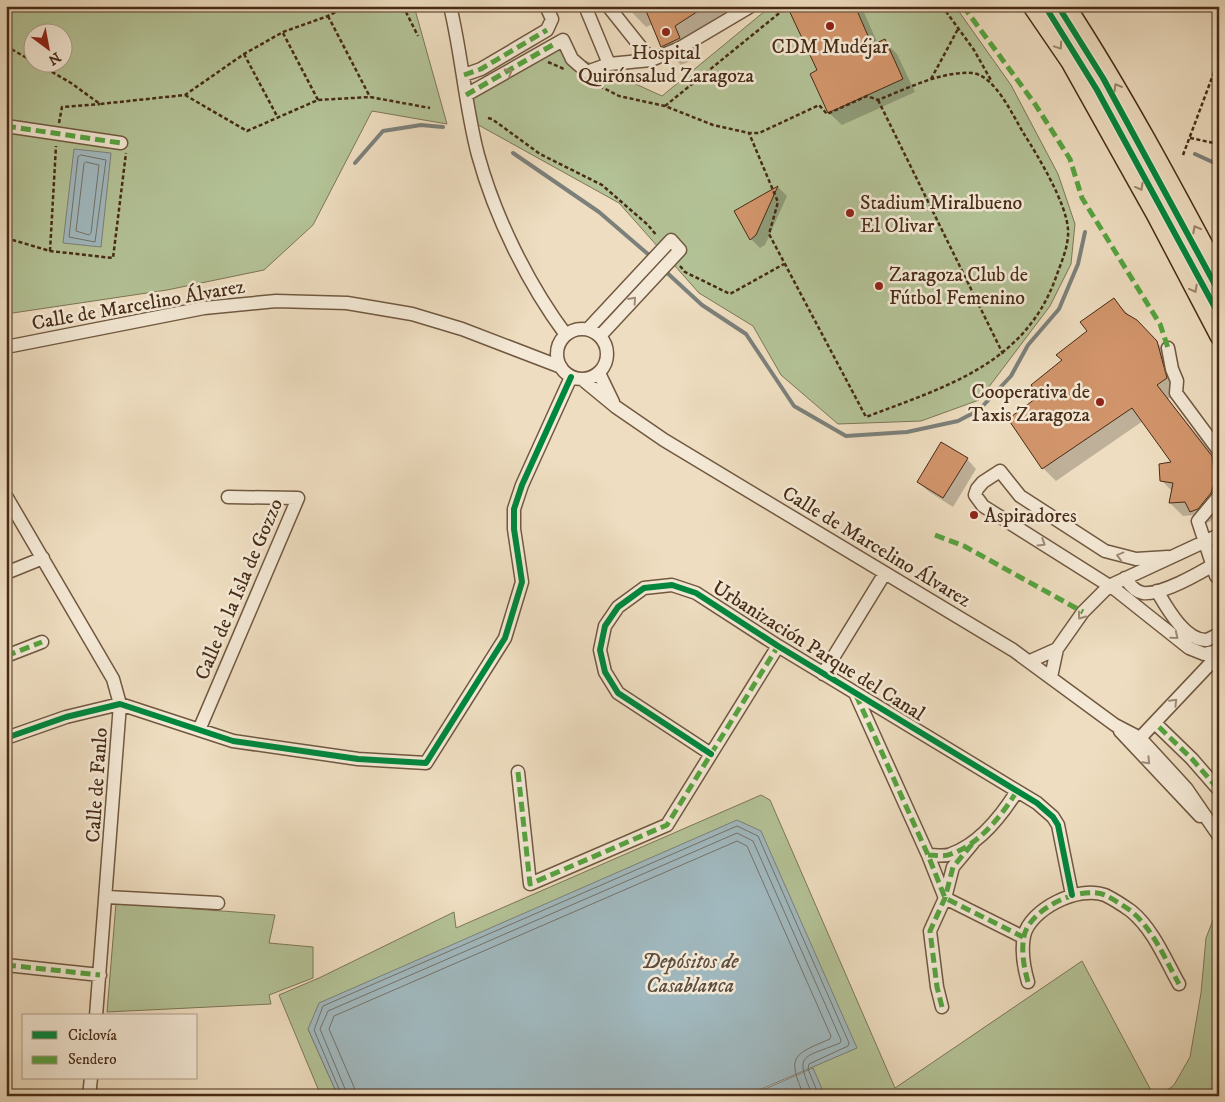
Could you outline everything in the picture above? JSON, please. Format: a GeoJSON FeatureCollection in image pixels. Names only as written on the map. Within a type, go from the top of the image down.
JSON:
{"type":"FeatureCollection","features":[{"type":"Feature","properties":{"kind":"main road"},"geometry":{"type":"LineString","coordinates":[[1031,6],[1070,63],[1155,215],[1219,337]]}},
{"type":"Feature","properties":{"kind":"main road"},"geometry":{"type":"LineString","coordinates":[[1067,6],[1103,62],[1174,187],[1219,272]]}},
{"type":"Feature","properties":{"kind":"street"},"geometry":{"type":"LineString","coordinates":[[450,6],[478,155],[492,195],[522,263],[550,312],[566,335]]}},
{"type":"Feature","properties":{"kind":"street"},"geometry":{"type":"LineString","coordinates":[[464,75],[481,69],[547,30],[552,19],[546,6]]}},
{"type":"Feature","properties":{"kind":"street"},"geometry":{"type":"LineString","coordinates":[[585,6],[609,64]]}},
{"type":"Feature","properties":{"kind":"street"},"geometry":{"type":"LineString","coordinates":[[608,6],[651,60]]}},
{"type":"Feature","properties":{"kind":"street"},"geometry":{"type":"LineString","coordinates":[[466,95],[563,40],[572,58],[587,72],[609,64],[651,60],[680,48],[751,6]]}},
{"type":"Feature","properties":{"kind":"street"},"geometry":{"type":"LineString","coordinates":[[6,126],[121,143]]}},
{"type":"Feature","properties":{"kind":"street"},"geometry":{"type":"LineString","coordinates":[[588,329],[669,252]]}},
{"type":"Feature","properties":{"kind":"street"},"geometry":{"type":"LineString","coordinates":[[600,336],[669,252]]}},
{"type":"Feature","properties":{"kind":"street","name":"Calle de Marcelino Álvarez"},"geometry":{"type":"LineString","coordinates":[[6,346],[204,308],[276,301],[347,303],[412,314],[462,329],[561,367],[664,440],[1030,661],[1115,725],[1140,738],[1195,799],[1219,836]]}},
{"type":"Feature","properties":{"kind":"street"},"geometry":{"type":"LineString","coordinates":[[6,738],[66,717],[120,704],[233,741],[358,759],[426,763],[505,638],[522,582],[514,529],[514,509],[522,485],[576,378],[599,373],[608,355],[600,336],[588,329],[580,329],[566,335],[557,351],[538,359]]}},
{"type":"Feature","properties":{"kind":"street"},"geometry":{"type":"LineString","coordinates":[[1168,348],[1172,369],[1177,381],[1176,393],[1219,451]]}},
{"type":"Feature","properties":{"kind":"street"},"geometry":{"type":"LineString","coordinates":[[557,351],[561,367]]}},
{"type":"Feature","properties":{"kind":"street","name":"Calle de Marcelino Álvarez"},"geometry":{"type":"LineString","coordinates":[[599,373],[616,407]]}},
{"type":"Feature","properties":{"kind":"street"},"geometry":{"type":"LineString","coordinates":[[1168,557],[1136,559],[1105,551],[1020,496],[1000,472],[977,489],[975,495],[983,506],[1109,586],[1195,651],[1204,654],[1219,651]]}},
{"type":"Feature","properties":{"kind":"street","name":"Calle de Fanlo"},"geometry":{"type":"LineString","coordinates":[[6,496],[113,679],[120,704],[107,897],[96,1014]]}},
{"type":"Feature","properties":{"kind":"street"},"geometry":{"type":"LineString","coordinates":[[1129,600],[1140,592],[1157,591],[1216,569],[1198,525],[1199,517],[1219,496]]}},
{"type":"Feature","properties":{"kind":"street","name":"Calle de la Isla de Gozzo"},"geometry":{"type":"LineString","coordinates":[[199,730],[298,498],[228,497]]}},
{"type":"Feature","properties":{"kind":"street"},"geometry":{"type":"LineString","coordinates":[[1051,677],[1058,650],[1099,593],[1124,578],[1219,535]]}},
{"type":"Feature","properties":{"kind":"street"},"geometry":{"type":"LineString","coordinates":[[6,573],[43,558]]}},
{"type":"Feature","properties":{"kind":"street"},"geometry":{"type":"LineString","coordinates":[[823,674],[885,573]]}},
{"type":"Feature","properties":{"kind":"street"},"geometry":{"type":"LineString","coordinates":[[1124,578],[1140,592]]}},
{"type":"Feature","properties":{"kind":"street","name":"Urbanización Parque del Canal"},"geometry":{"type":"LineString","coordinates":[[711,754],[618,693],[605,672],[600,650],[605,626],[618,606],[644,588],[672,586],[696,593],[823,674],[1037,803],[1053,817],[1058,825],[1072,895]]}},
{"type":"Feature","properties":{"kind":"street"},"geometry":{"type":"LineString","coordinates":[[1157,591],[1170,612],[1193,636],[1207,640],[1219,634]]}},
{"type":"Feature","properties":{"kind":"street"},"geometry":{"type":"LineString","coordinates":[[6,656],[42,642]]}},
{"type":"Feature","properties":{"kind":"street","name":"Urbanización Parque del Canal"},"geometry":{"type":"LineString","coordinates":[[518,772],[530,884],[667,825],[778,646]]}},
{"type":"Feature","properties":{"kind":"street"},"geometry":{"type":"LineString","coordinates":[[1030,661],[1058,650]]}},
{"type":"Feature","properties":{"kind":"street"},"geometry":{"type":"LineString","coordinates":[[1140,738],[1219,658]]}},
{"type":"Feature","properties":{"kind":"street","name":"Urbanización Parque del Canal"},"geometry":{"type":"LineString","coordinates":[[855,693],[928,855],[945,898]]}},
{"type":"Feature","properties":{"kind":"street","name":"Calle de Marcelino Álvarez"},"geometry":{"type":"LineString","coordinates":[[1115,725],[1197,814],[1210,824]]}},
{"type":"Feature","properties":{"kind":"street"},"geometry":{"type":"LineString","coordinates":[[1159,727],[1192,759],[1219,790]]}},
{"type":"Feature","properties":{"kind":"street"},"geometry":{"type":"LineString","coordinates":[[942,1007],[937,988],[930,931],[945,898],[954,868],[973,842],[1006,809],[1017,790]]}},
{"type":"Feature","properties":{"kind":"street"},"geometry":{"type":"LineString","coordinates":[[928,855],[950,855],[973,842]]}},
{"type":"Feature","properties":{"kind":"street"},"geometry":{"type":"LineString","coordinates":[[1028,982],[1024,965],[1024,937],[1043,909],[1072,895],[1104,895],[1131,911],[1151,934],[1179,984]]}},
{"type":"Feature","properties":{"kind":"street"},"geometry":{"type":"LineString","coordinates":[[107,897],[218,903]]}},
{"type":"Feature","properties":{"kind":"street"},"geometry":{"type":"LineString","coordinates":[[945,898],[1024,937]]}},
{"type":"Feature","properties":{"kind":"street"},"geometry":{"type":"LineString","coordinates":[[6,965],[100,975]]}},
{"type":"Feature","properties":{"kind":"street"},"geometry":{"type":"LineString","coordinates":[[89,1096],[91,1080]]}},
{"type":"Feature","properties":{"kind":"path"},"geometry":{"type":"LineString","coordinates":[[50,252],[56,134],[62,107],[185,95],[244,54],[283,32],[328,16],[347,6]]}},
{"type":"Feature","properties":{"kind":"path"},"geometry":{"type":"LineString","coordinates":[[403,6],[418,36]]}},
{"type":"Feature","properties":{"kind":"path"},"geometry":{"type":"LineString","coordinates":[[665,106],[788,6]]}},
{"type":"Feature","properties":{"kind":"path"},"geometry":{"type":"LineString","coordinates":[[749,133],[778,202],[769,234],[866,417],[956,383],[1003,354],[1033,321],[1052,290],[1065,253],[1068,229],[1059,198],[1035,152],[942,6]]}},
{"type":"Feature","properties":{"kind":"path"},"geometry":{"type":"LineString","coordinates":[[1216,6],[1219,22]]}},
{"type":"Feature","properties":{"kind":"path"},"geometry":{"type":"LineString","coordinates":[[328,16],[370,98]]}},
{"type":"Feature","properties":{"kind":"path"},"geometry":{"type":"LineString","coordinates":[[931,79],[958,29]]}},
{"type":"Feature","properties":{"kind":"path"},"geometry":{"type":"LineString","coordinates":[[283,32],[318,100]]}},
{"type":"Feature","properties":{"kind":"path"},"geometry":{"type":"LineString","coordinates":[[6,46],[22,55]]}},
{"type":"Feature","properties":{"kind":"path"},"geometry":{"type":"LineString","coordinates":[[244,54],[278,118]]}},
{"type":"Feature","properties":{"kind":"path"},"geometry":{"type":"LineString","coordinates":[[1183,154],[1219,59]]}},
{"type":"Feature","properties":{"kind":"path"},"geometry":{"type":"LineString","coordinates":[[546,61],[570,72]]}},
{"type":"Feature","properties":{"kind":"path"},"geometry":{"type":"LineString","coordinates":[[52,72],[71,83],[100,104]]}},
{"type":"Feature","properties":{"kind":"path"},"geometry":{"type":"LineString","coordinates":[[587,80],[619,96],[665,106],[713,125],[760,134],[819,105],[827,114],[867,96],[878,100],[931,79],[973,73],[992,83]]}},
{"type":"Feature","properties":{"kind":"path"},"geometry":{"type":"LineString","coordinates":[[185,95],[247,131],[318,100],[370,98],[430,108]]}},
{"type":"Feature","properties":{"kind":"path"},"geometry":{"type":"LineString","coordinates":[[878,100],[1003,354]]}},
{"type":"Feature","properties":{"kind":"path"},"geometry":{"type":"LineString","coordinates":[[488,118],[540,154],[602,185],[648,225],[685,272],[730,294],[785,263]]}},
{"type":"Feature","properties":{"kind":"path"},"geometry":{"type":"LineString","coordinates":[[1190,138],[1219,144]]}},
{"type":"Feature","properties":{"kind":"path"},"geometry":{"type":"LineString","coordinates":[[6,238],[50,252],[113,258],[126,151],[121,143]]}},
{"type":"Feature","properties":{"kind":"path"},"geometry":{"type":"LineString","coordinates":[[1208,1096],[1219,1082]]}},
{"type":"Feature","properties":{"kind":"green space"},"geometry":{"type":"Polygon","coordinates":[[[6,6],[414,6],[447,124],[372,111],[313,225],[264,270],[167,290],[6,314],[6,6]]]}},
{"type":"Feature","properties":{"kind":"green space","name":"Stadium Miralbueno El Olivar"},"geometry":{"type":"Polygon","coordinates":[[[771,6],[955,6],[1011,85],[1058,174],[1075,224],[1071,264],[1050,306],[979,400],[921,421],[838,424],[781,375],[753,326],[699,293],[619,203],[464,117],[462,98],[554,47],[662,96],[771,6]]]}},
{"type":"Feature","properties":{"kind":"green space","name":"Depósitos de Casablanca"},"geometry":{"type":"Polygon","coordinates":[[[761,795],[770,800],[895,1088],[1082,961],[1154,1096],[825,1096],[812,1067],[856,1048],[308,1029],[338,1096],[321,1096],[279,995],[319,978],[454,912],[456,928],[761,795]]]}},
{"type":"Feature","properties":{"kind":"green space"},"geometry":{"type":"Polygon","coordinates":[[[116,903],[275,915],[269,943],[313,947],[313,978],[269,995],[271,1004],[107,1012],[116,903]]]}},
{"type":"Feature","properties":{"kind":"green space"},"geometry":{"type":"Polygon","coordinates":[[[1219,905],[1219,1096],[1160,1096],[1174,1085],[1190,1057],[1201,993],[1206,938],[1219,905]]]}},
{"type":"Feature","properties":{"kind":"water"},"geometry":{"type":"Polygon","coordinates":[[[74,149],[111,153],[101,247],[63,243],[74,149]]]}},
{"type":"Feature","properties":{"kind":"water","name":"Depósitos de Casablanca"},"geometry":{"type":"Polygon","coordinates":[[[737,820],[761,831],[857,1048],[745,1096],[338,1096],[308,1029],[319,1003],[737,820]]]}},
{"type":"Feature","properties":{"kind":"water"},"geometry":{"type":"Polygon","coordinates":[[[813,1068],[825,1096],[749,1096],[813,1068]]]}},
{"type":"Feature","properties":{"kind":"building","name":"Hospital Quirónsalud Zaragoza"},"geometry":{"type":"Polygon","coordinates":[[[644,6],[706,6],[675,26],[680,38],[661,47],[644,6]]]}},
{"type":"Feature","properties":{"kind":"building"},"geometry":{"type":"Polygon","coordinates":[[[787,6],[855,6],[872,45],[885,39],[903,79],[828,113],[810,74],[817,70],[787,6]]]}},
{"type":"Feature","properties":{"kind":"building"},"geometry":{"type":"Polygon","coordinates":[[[778,186],[756,235],[750,240],[734,211],[778,186]]]}},
{"type":"Feature","properties":{"kind":"building","name":"Cooperativa de Taxis Zaragoza"},"geometry":{"type":"Polygon","coordinates":[[[1114,298],[1125,313],[1137,320],[1157,341],[1167,378],[1157,385],[1212,456],[1215,480],[1211,493],[1198,509],[1190,512],[1185,502],[1169,503],[1173,483],[1160,481],[1159,464],[1171,462],[1132,408],[1042,469],[1008,419],[1039,396],[1031,385],[1062,360],[1056,355],[1087,331],[1080,322],[1114,298]]]}},
{"type":"Feature","properties":{"kind":"building"},"geometry":{"type":"Polygon","coordinates":[[[941,442],[968,458],[943,498],[917,482],[941,442]]]}},
{"type":"Feature","properties":{"kind":"waterway"},"geometry":{"type":"LineString","coordinates":[[355,163],[383,131],[421,125],[443,127]]}},
{"type":"Feature","properties":{"kind":"waterway"},"geometry":{"type":"LineString","coordinates":[[513,153],[599,212],[649,255]]}},
{"type":"Feature","properties":{"kind":"waterway"},"geometry":{"type":"LineString","coordinates":[[1195,154],[1219,165]]}},
{"type":"Feature","properties":{"kind":"waterway"},"geometry":{"type":"LineString","coordinates":[[664,270],[702,305],[746,334],[794,406],[846,436],[907,432],[958,421],[979,410],[1011,376],[1028,345],[1059,309],[1078,264],[1085,232]]}},
{"type":"Feature","properties":{"kind":"marked path"},"geometry":{"type":"LineString","coordinates":[[963,6],[1035,104],[1070,159],[1082,198],[1160,324],[1168,348]]}},
{"type":"Feature","properties":{"kind":"marked path"},"geometry":{"type":"LineString","coordinates":[[464,75],[481,69],[547,30]]}},
{"type":"Feature","properties":{"kind":"marked path"},"geometry":{"type":"LineString","coordinates":[[466,95],[556,43]]}},
{"type":"Feature","properties":{"kind":"marked path"},"geometry":{"type":"LineString","coordinates":[[6,126],[121,143]]}},
{"type":"Feature","properties":{"kind":"marked path"},"geometry":{"type":"LineString","coordinates":[[935,535],[964,546],[1083,612]]}},
{"type":"Feature","properties":{"kind":"marked path"},"geometry":{"type":"LineString","coordinates":[[6,656],[42,642]]}},
{"type":"Feature","properties":{"kind":"marked path"},"geometry":{"type":"LineString","coordinates":[[518,772],[530,884],[667,825],[778,646]]}},
{"type":"Feature","properties":{"kind":"marked path"},"geometry":{"type":"LineString","coordinates":[[856,695],[928,855],[945,898],[1023,937]]}},
{"type":"Feature","properties":{"kind":"marked path"},"geometry":{"type":"LineString","coordinates":[[1159,727],[1192,759],[1219,790]]}},
{"type":"Feature","properties":{"kind":"marked path"},"geometry":{"type":"LineString","coordinates":[[928,855],[949,855],[981,836],[997,819],[1017,791]]}},
{"type":"Feature","properties":{"kind":"marked path"},"geometry":{"type":"LineString","coordinates":[[942,1007],[937,987],[930,931],[945,898],[953,867],[973,843]]}},
{"type":"Feature","properties":{"kind":"marked path"},"geometry":{"type":"LineString","coordinates":[[1028,982],[1023,948],[1024,936],[1028,926],[1045,909],[1057,902],[1082,893],[1094,893],[1111,898],[1139,918],[1158,945],[1179,984]]}},
{"type":"Feature","properties":{"kind":"marked path"},"geometry":{"type":"LineString","coordinates":[[6,965],[100,975]]}},
{"type":"Feature","properties":{"kind":"cycle path"},"geometry":{"type":"LineString","coordinates":[[1045,6],[1097,90],[1219,315]]}},
{"type":"Feature","properties":{"kind":"cycle path"},"geometry":{"type":"LineString","coordinates":[[1058,6],[1103,78],[1219,292]]}},
{"type":"Feature","properties":{"kind":"cycle path"},"geometry":{"type":"LineString","coordinates":[[6,738],[66,717],[120,704],[233,741],[358,759],[426,763],[505,638],[522,582],[514,529],[514,509],[522,485],[571,377]]}},
{"type":"Feature","properties":{"kind":"cycle path"},"geometry":{"type":"LineString","coordinates":[[711,754],[618,693],[605,672],[600,650],[605,626],[618,607],[644,588],[672,585],[696,593],[778,646],[1037,803],[1053,817],[1058,825],[1072,895]]}},
{"type":"Feature","properties":{"kind":"place","name":"CDM Mudéjar"},"geometry":{"type":"Point","coordinates":[830,26]}},
{"type":"Feature","properties":{"kind":"place","name":"Hospital Quirónsalud Zaragoza"},"geometry":{"type":"Point","coordinates":[666,32]}},
{"type":"Feature","properties":{"kind":"place","name":"Stadium Miralbueno El Olivar"},"geometry":{"type":"Point","coordinates":[850,213]}},
{"type":"Feature","properties":{"kind":"place","name":"Zaragoza Club de Fútbol Femenino"},"geometry":{"type":"Point","coordinates":[879,286]}},
{"type":"Feature","properties":{"kind":"place","name":"Cooperativa de Taxis Zaragoza"},"geometry":{"type":"Point","coordinates":[1100,402]}},
{"type":"Feature","properties":{"kind":"place","name":"Aspiradores"},"geometry":{"type":"Point","coordinates":[974,515]}}]}
